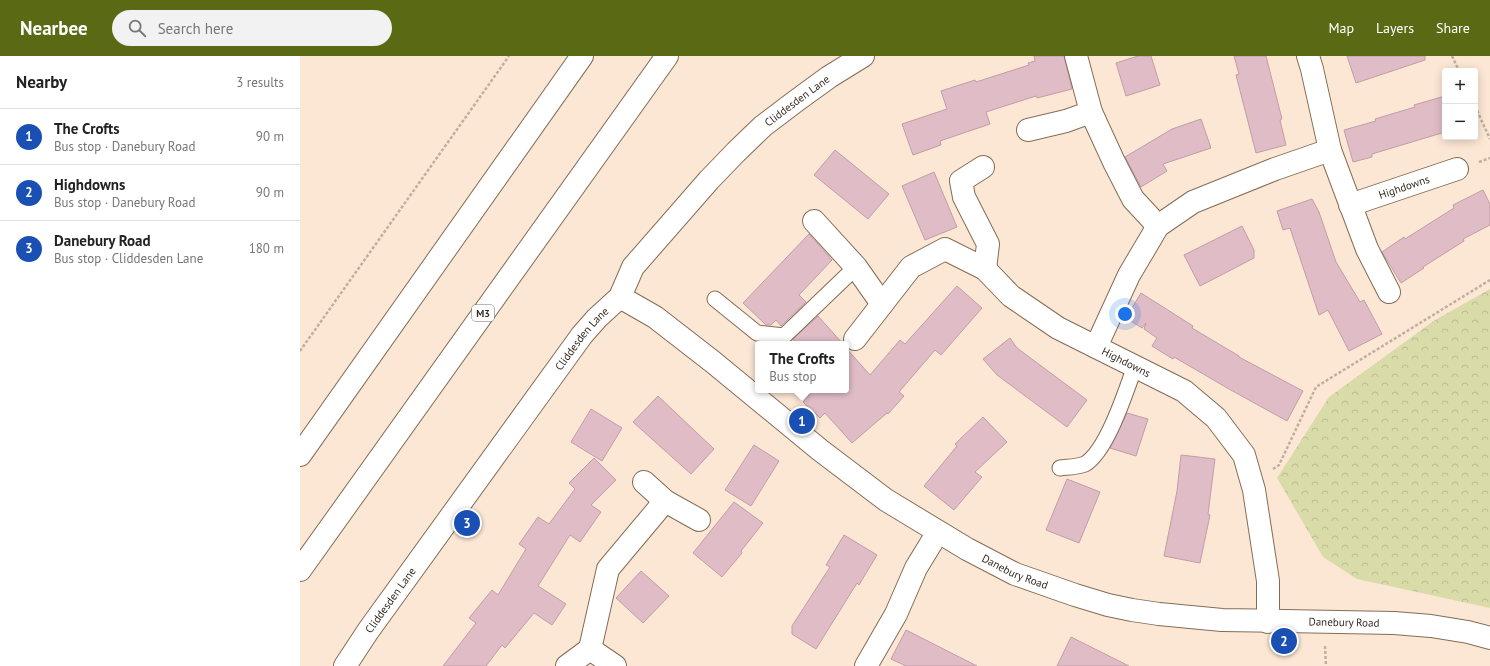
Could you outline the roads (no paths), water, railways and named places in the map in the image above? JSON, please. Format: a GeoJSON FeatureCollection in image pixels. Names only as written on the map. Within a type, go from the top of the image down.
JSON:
{"type":"FeatureCollection","features":[{"type":"Feature","properties":{"kind":"main road"},"geometry":{"type":"LineString","coordinates":[[300,455],[582,56]]}},
{"type":"Feature","properties":{"kind":"main road","name":"M3"},"geometry":{"type":"LineString","coordinates":[[300,570],[668,56]]}},
{"type":"Feature","properties":{"kind":"main road","name":"Cliddesden Lane"},"geometry":{"type":"LineString","coordinates":[[344,666],[582,334],[620,297],[633,267],[709,180],[763,126],[829,77],[863,56]]}},
{"type":"Feature","properties":{"kind":"main road"},"geometry":{"type":"LineString","coordinates":[[1076,56],[1091,112],[1133,199],[1158,226]]}},
{"type":"Feature","properties":{"kind":"main road"},"geometry":{"type":"LineString","coordinates":[[1308,56],[1330,150],[1367,249],[1389,292]]}},
{"type":"Feature","properties":{"kind":"main road"},"geometry":{"type":"LineString","coordinates":[[1028,130],[1091,112]]}},
{"type":"Feature","properties":{"kind":"main road","name":"Highdowns"},"geometry":{"type":"LineString","coordinates":[[1096,347],[1129,275],[1158,226],[1193,202],[1275,169],[1330,150]]}},
{"type":"Feature","properties":{"kind":"main road"},"geometry":{"type":"LineString","coordinates":[[983,167],[962,181],[964,196],[988,244],[985,269]]}},
{"type":"Feature","properties":{"kind":"main road","name":"Highdowns"},"geometry":{"type":"LineString","coordinates":[[1350,204],[1457,169]]}},
{"type":"Feature","properties":{"kind":"main road"},"geometry":{"type":"LineString","coordinates":[[814,221],[856,267],[882,304]]}},
{"type":"Feature","properties":{"kind":"main road","name":"Highdowns"},"geometry":{"type":"LineString","coordinates":[[855,339],[911,267],[945,249],[985,269],[1011,296],[1058,328],[1184,391],[1216,418],[1244,455],[1254,490],[1268,580],[1268,622]]}},
{"type":"Feature","properties":{"kind":"main road","name":"Danebury Road"},"geometry":{"type":"LineString","coordinates":[[620,297],[655,317],[864,485],[938,532],[1015,574],[1108,605],[1183,617],[1268,622],[1394,623],[1431,626],[1468,632],[1490,638]]}},
{"type":"Feature","properties":{"kind":"main road"},"geometry":{"type":"LineString","coordinates":[[644,482],[665,501],[699,520]]}},
{"type":"Feature","properties":{"kind":"main road"},"geometry":{"type":"LineString","coordinates":[[567,666],[590,649],[608,569],[665,501]]}},
{"type":"Feature","properties":{"kind":"main road"},"geometry":{"type":"LineString","coordinates":[[866,666],[896,614],[916,568],[938,532]]}},
{"type":"Feature","properties":{"kind":"main road"},"geometry":{"type":"LineString","coordinates":[[590,649],[615,666]]}},
{"type":"Feature","properties":{"kind":"lane"},"geometry":{"type":"LineString","coordinates":[[715,299],[757,333],[784,336],[856,267]]}},
{"type":"Feature","properties":{"kind":"lane"},"geometry":{"type":"LineString","coordinates":[[1060,468],[1083,465],[1093,458],[1105,438],[1123,399],[1135,366]]}},
{"type":"Feature","properties":{"kind":"place","name":"The Crofts"},"geometry":{"type":"Point","coordinates":[802,421]}},
{"type":"Feature","properties":{"kind":"place","name":"Danebury Road"},"geometry":{"type":"Point","coordinates":[467,523]}},
{"type":"Feature","properties":{"kind":"place","name":"Highdowns"},"geometry":{"type":"Point","coordinates":[1284,641]}}]}
